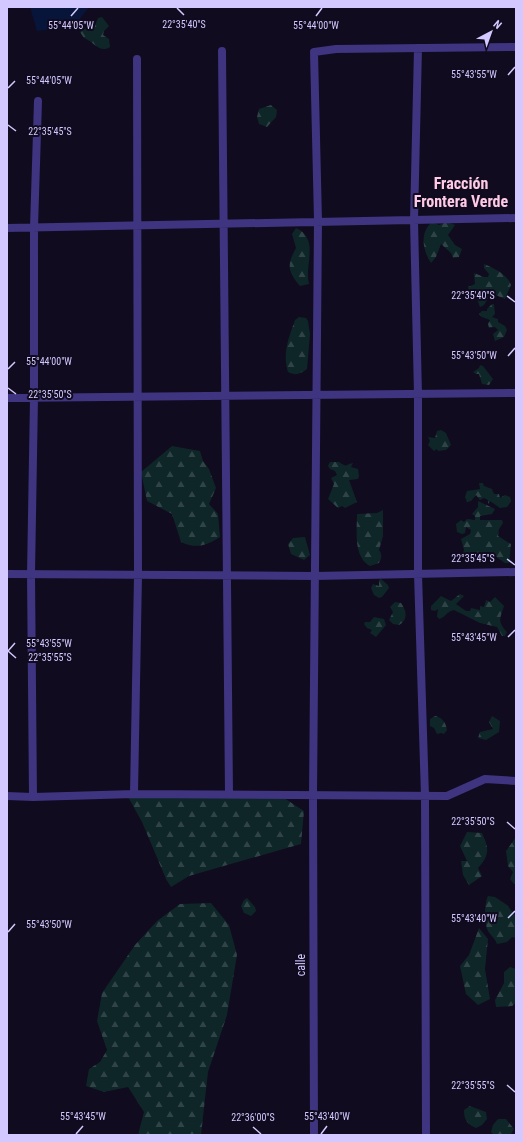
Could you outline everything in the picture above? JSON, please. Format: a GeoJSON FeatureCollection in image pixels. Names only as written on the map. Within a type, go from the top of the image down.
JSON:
{"type":"FeatureCollection","features":[{"type":"Feature","properties":{"kind":"street"},"geometry":{"type":"LineString","coordinates":[[426,1135],[425,796],[418,574],[418,395],[414,220],[418,48],[516,47]]}},
{"type":"Feature","properties":{"kind":"street","name":"calle"},"geometry":{"type":"LineString","coordinates":[[314,1135],[312,795],[318,221],[314,52],[336,49],[418,48]]}},
{"type":"Feature","properties":{"kind":"street"},"geometry":{"type":"LineString","coordinates":[[222,51],[230,794]]}},
{"type":"Feature","properties":{"kind":"street"},"geometry":{"type":"LineString","coordinates":[[134,794],[138,575],[137,59]]}},
{"type":"Feature","properties":{"kind":"street"},"geometry":{"type":"LineString","coordinates":[[33,797],[31,574],[34,398],[34,227],[38,101]]}},
{"type":"Feature","properties":{"kind":"street"},"geometry":{"type":"LineString","coordinates":[[7,228],[516,218]]}},
{"type":"Feature","properties":{"kind":"street"},"geometry":{"type":"LineString","coordinates":[[7,398],[516,393]]}},
{"type":"Feature","properties":{"kind":"street"},"geometry":{"type":"LineString","coordinates":[[7,574],[315,576],[516,572]]}},
{"type":"Feature","properties":{"kind":"street"},"geometry":{"type":"LineString","coordinates":[[7,796],[33,797],[134,794],[230,794],[446,796],[485,779],[516,781]]}},
{"type":"Feature","properties":{"kind":"green space"},"geometry":{"type":"Polygon","coordinates":[[[102,17],[109,26],[104,31],[103,35],[109,39],[110,47],[106,49],[100,48],[87,40],[80,32],[86,28],[94,28],[98,18],[102,17]]]}},
{"type":"Feature","properties":{"kind":"green space"},"geometry":{"type":"Polygon","coordinates":[[[271,105],[277,110],[276,117],[267,127],[259,124],[257,117],[259,109],[271,105]]]}},
{"type":"Feature","properties":{"kind":"green space"},"geometry":{"type":"Polygon","coordinates":[[[432,222],[439,225],[447,222],[455,225],[448,235],[455,245],[462,249],[459,257],[453,258],[451,253],[441,244],[436,257],[431,263],[424,248],[424,237],[425,231],[432,222]]]}},
{"type":"Feature","properties":{"kind":"green space"},"geometry":{"type":"Polygon","coordinates":[[[296,228],[303,233],[307,239],[310,253],[308,268],[309,284],[300,286],[293,276],[290,267],[291,259],[296,248],[292,234],[296,228]]]}},
{"type":"Feature","properties":{"kind":"green space"},"geometry":{"type":"Polygon","coordinates":[[[484,264],[504,275],[511,285],[505,299],[491,293],[484,305],[480,307],[477,299],[469,294],[468,287],[475,284],[474,273],[488,277],[489,274],[484,268],[484,264]]]}},
{"type":"Feature","properties":{"kind":"green space"},"geometry":{"type":"Polygon","coordinates":[[[492,304],[494,304],[495,314],[492,317],[498,319],[498,322],[505,326],[507,330],[504,337],[495,341],[493,334],[498,330],[495,327],[489,328],[488,324],[490,320],[479,314],[482,311],[487,311],[492,304]]]}},
{"type":"Feature","properties":{"kind":"green space"},"geometry":{"type":"Polygon","coordinates":[[[299,317],[306,318],[308,321],[310,334],[307,369],[296,374],[288,372],[286,365],[286,352],[295,320],[299,317]]]}},
{"type":"Feature","properties":{"kind":"green space"},"geometry":{"type":"Polygon","coordinates":[[[480,365],[483,366],[493,379],[489,385],[482,384],[479,374],[473,372],[479,368],[480,365]]]}},
{"type":"Feature","properties":{"kind":"green space"},"geometry":{"type":"Polygon","coordinates":[[[441,430],[446,433],[451,445],[446,450],[438,451],[437,449],[434,451],[428,445],[430,441],[428,437],[435,438],[437,431],[441,430]]]}},
{"type":"Feature","properties":{"kind":"green space"},"geometry":{"type":"Polygon","coordinates":[[[172,446],[200,451],[203,461],[209,469],[216,488],[209,504],[218,514],[220,537],[210,543],[196,546],[181,542],[172,514],[147,501],[141,472],[172,446]]]}},
{"type":"Feature","properties":{"kind":"green space"},"geometry":{"type":"Polygon","coordinates":[[[330,462],[339,462],[346,466],[353,463],[351,467],[358,469],[358,479],[349,480],[357,502],[345,508],[342,506],[338,508],[328,499],[334,484],[331,478],[337,475],[335,471],[330,469],[328,466],[330,462]]]}},
{"type":"Feature","properties":{"kind":"green space"},"geometry":{"type":"Polygon","coordinates":[[[479,483],[483,483],[484,486],[492,489],[494,494],[499,494],[500,498],[505,495],[510,497],[511,501],[507,507],[500,508],[490,501],[488,504],[488,500],[484,498],[480,500],[476,495],[471,501],[467,502],[465,497],[467,491],[480,489],[479,483]]]}},
{"type":"Feature","properties":{"kind":"green space"},"geometry":{"type":"Polygon","coordinates":[[[478,501],[495,509],[492,514],[480,516],[480,520],[502,520],[503,523],[499,529],[498,536],[511,544],[509,563],[505,563],[489,552],[481,553],[472,560],[466,562],[462,556],[464,550],[461,539],[470,534],[471,530],[466,527],[465,533],[462,534],[457,532],[456,524],[461,520],[464,522],[467,519],[475,520],[475,516],[472,514],[478,507],[478,501]]]}},
{"type":"Feature","properties":{"kind":"green space"},"geometry":{"type":"Polygon","coordinates":[[[383,510],[383,536],[379,550],[381,558],[379,563],[370,566],[365,562],[358,550],[357,514],[377,513],[383,510]]]}},
{"type":"Feature","properties":{"kind":"green space"},"geometry":{"type":"Polygon","coordinates":[[[305,537],[310,555],[304,560],[291,554],[288,544],[293,538],[305,537]]]}},
{"type":"Feature","properties":{"kind":"green space"},"geometry":{"type":"Polygon","coordinates":[[[381,579],[388,585],[389,588],[382,597],[379,598],[374,595],[371,588],[373,584],[379,586],[379,580],[381,579]]]}},
{"type":"Feature","properties":{"kind":"green space"},"geometry":{"type":"Polygon","coordinates":[[[460,594],[464,596],[456,604],[466,611],[470,611],[471,608],[480,610],[480,606],[484,607],[486,600],[490,602],[495,597],[504,606],[500,622],[507,632],[505,636],[502,636],[497,627],[480,623],[454,610],[439,619],[437,616],[438,609],[435,611],[431,610],[431,606],[441,596],[451,601],[460,594]]]}},
{"type":"Feature","properties":{"kind":"green space"},"geometry":{"type":"Polygon","coordinates":[[[395,602],[401,603],[406,615],[404,621],[399,625],[393,624],[389,620],[393,612],[390,607],[395,602]]]}},
{"type":"Feature","properties":{"kind":"green space"},"geometry":{"type":"Polygon","coordinates":[[[374,617],[384,619],[386,625],[376,637],[370,633],[372,630],[367,628],[364,624],[365,622],[370,622],[374,617]]]}},
{"type":"Feature","properties":{"kind":"green space"},"geometry":{"type":"Polygon","coordinates":[[[435,716],[442,719],[446,725],[447,730],[444,734],[437,734],[434,728],[430,726],[430,719],[435,716]]]}},
{"type":"Feature","properties":{"kind":"green space"},"geometry":{"type":"Polygon","coordinates":[[[492,716],[500,721],[499,732],[486,740],[478,738],[480,732],[493,729],[489,722],[492,716]]]}},
{"type":"Feature","properties":{"kind":"green space"},"geometry":{"type":"Polygon","coordinates":[[[127,795],[281,796],[304,811],[301,844],[189,876],[171,887],[166,879],[142,822],[127,795]]]}},
{"type":"Feature","properties":{"kind":"green space"},"geometry":{"type":"Polygon","coordinates":[[[467,832],[482,833],[487,847],[485,859],[478,868],[482,876],[469,885],[463,875],[461,861],[467,861],[460,846],[467,832]]]}},
{"type":"Feature","properties":{"kind":"green space"},"geometry":{"type":"Polygon","coordinates":[[[516,837],[516,884],[514,884],[510,879],[513,872],[508,866],[506,851],[516,837]]]}},
{"type":"Feature","properties":{"kind":"green space"},"geometry":{"type":"Polygon","coordinates":[[[488,896],[495,897],[507,905],[516,917],[516,938],[512,937],[507,942],[497,944],[488,931],[485,914],[488,896]]]}},
{"type":"Feature","properties":{"kind":"green space"},"geometry":{"type":"Polygon","coordinates":[[[247,898],[255,907],[256,911],[251,916],[244,913],[241,906],[247,898]]]}},
{"type":"Feature","properties":{"kind":"green space"},"geometry":{"type":"Polygon","coordinates":[[[211,903],[229,925],[237,955],[227,1015],[208,1072],[201,1135],[138,1135],[144,1112],[128,1087],[104,1092],[86,1086],[89,1069],[100,1062],[107,1050],[97,1021],[102,993],[135,945],[157,921],[180,904],[211,903]]]}},
{"type":"Feature","properties":{"kind":"green space"},"geometry":{"type":"Polygon","coordinates":[[[479,928],[488,939],[485,969],[490,999],[478,1005],[466,994],[460,966],[469,955],[479,928]]]}},
{"type":"Feature","properties":{"kind":"green space"},"geometry":{"type":"Polygon","coordinates":[[[510,967],[516,969],[516,1003],[512,1006],[496,1007],[495,1000],[504,983],[504,972],[510,967]]]}},
{"type":"Feature","properties":{"kind":"green space"},"geometry":{"type":"Polygon","coordinates":[[[470,1106],[486,1112],[487,1119],[482,1125],[476,1128],[470,1125],[465,1119],[464,1110],[470,1106]]]}},
{"type":"Feature","properties":{"kind":"green space"},"geometry":{"type":"Polygon","coordinates":[[[498,1119],[506,1119],[514,1129],[510,1135],[494,1135],[491,1132],[493,1125],[498,1119]]]}},
{"type":"Feature","properties":{"kind":"water"},"geometry":{"type":"Polygon","coordinates":[[[30,7],[89,7],[74,26],[37,31],[30,7]]]}},
{"type":"Feature","properties":{"kind":"district","name":"Fracción Frontera Verde"},"geometry":{"type":"Point","coordinates":[461,192]}}]}
